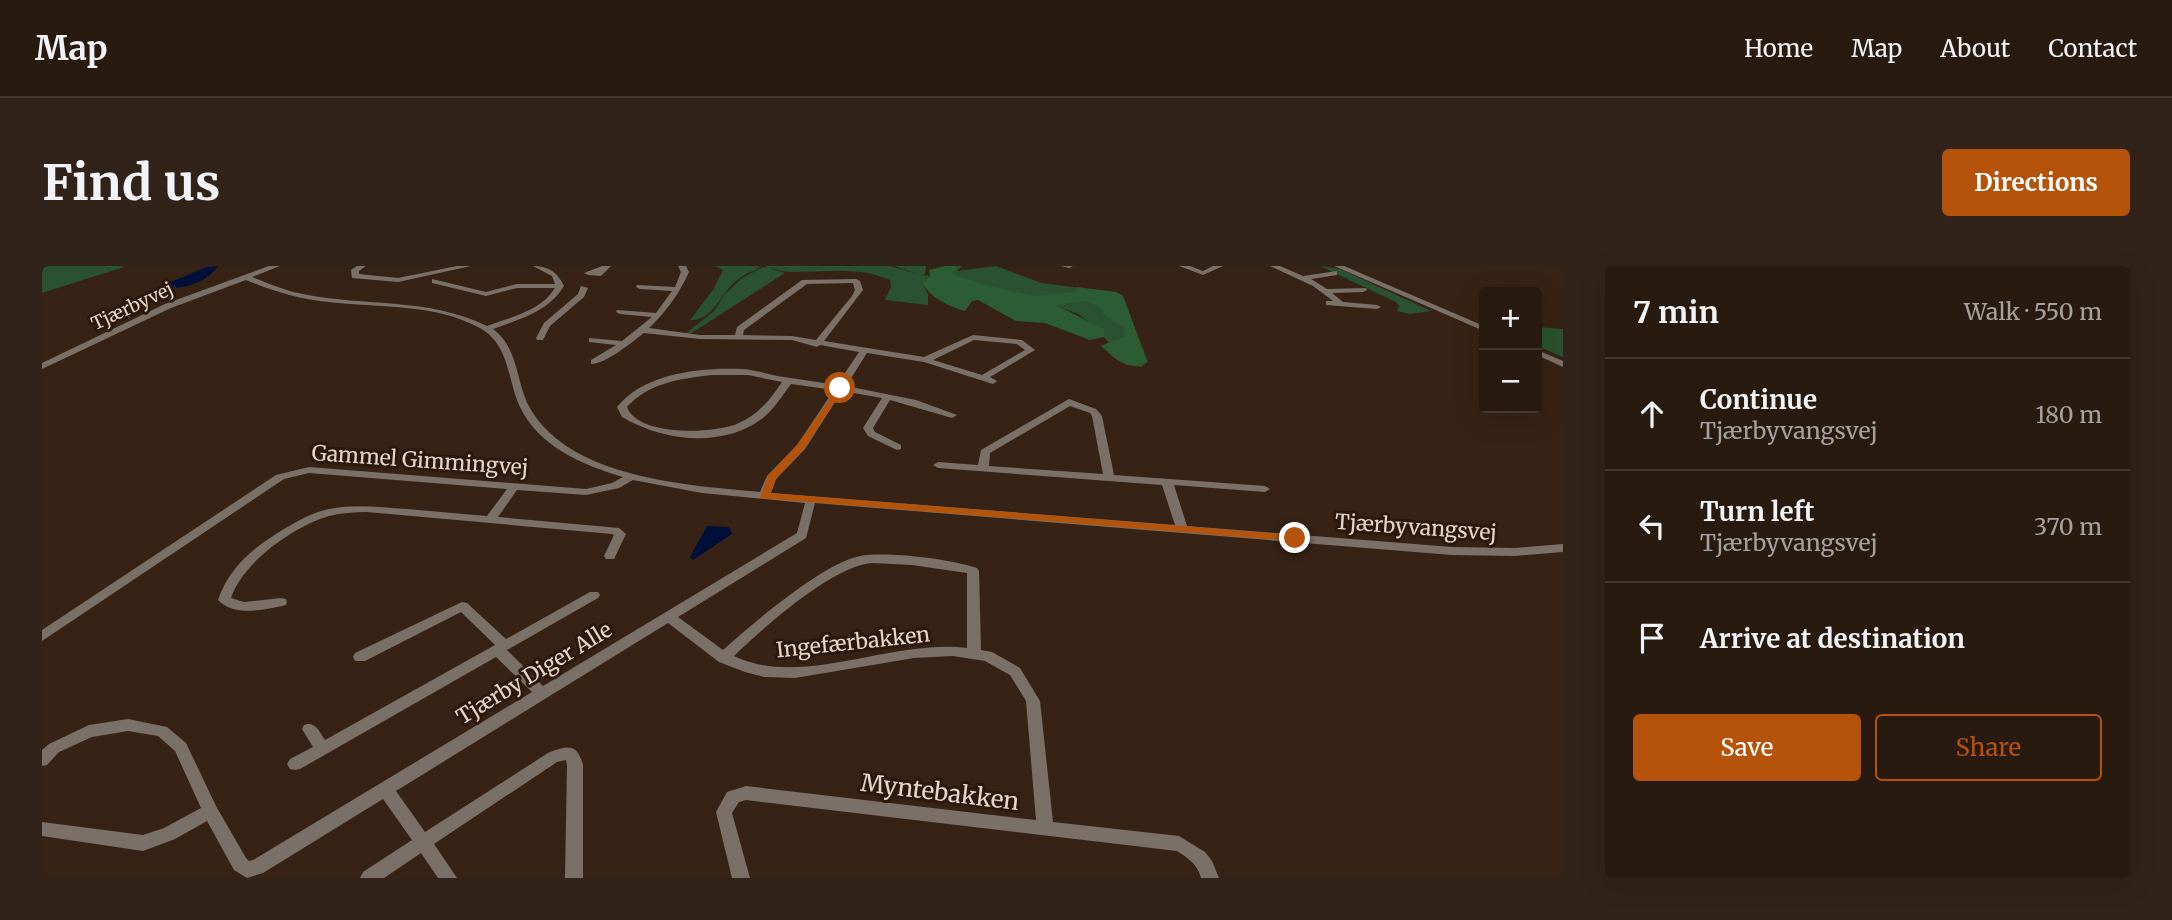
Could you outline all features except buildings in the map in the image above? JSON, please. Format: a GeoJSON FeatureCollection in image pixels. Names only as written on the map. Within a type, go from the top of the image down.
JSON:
{"type":"FeatureCollection","features":[{"type":"Feature","properties":{"kind":"street","name":"Tjærbyvej"},"geometry":{"type":"LineString","coordinates":[[42,366],[168,306],[276,266]]}},
{"type":"Feature","properties":{"kind":"street"},"geometry":{"type":"LineString","coordinates":[[362,266],[355,270],[355,276],[388,280],[467,266]]}},
{"type":"Feature","properties":{"kind":"street"},"geometry":{"type":"LineString","coordinates":[[537,266],[555,275],[560,286]]}},
{"type":"Feature","properties":{"kind":"street"},"geometry":{"type":"LineString","coordinates":[[546,270],[557,266]]}},
{"type":"Feature","properties":{"kind":"street"},"geometry":{"type":"LineString","coordinates":[[594,362],[643,330],[676,289],[684,272],[682,266]]}},
{"type":"Feature","properties":{"kind":"street"},"geometry":{"type":"LineString","coordinates":[[1183,266],[1203,273],[1220,266]]}},
{"type":"Feature","properties":{"kind":"street"},"geometry":{"type":"LineString","coordinates":[[1277,266],[1326,291],[1340,304]]}},
{"type":"Feature","properties":{"kind":"street"},"geometry":{"type":"LineString","coordinates":[[1346,266],[1479,327]]}},
{"type":"Feature","properties":{"kind":"street"},"geometry":{"type":"LineString","coordinates":[[1304,278],[1336,270],[1377,281]]}},
{"type":"Feature","properties":{"kind":"street","name":"Tjærbyvangsvej"},"geometry":{"type":"LineString","coordinates":[[245,277],[306,297],[440,311],[486,328],[508,350],[526,409],[542,430],[591,462],[631,477],[702,490],[1452,551],[1515,552],[1563,548]]}},
{"type":"Feature","properties":{"kind":"street"},"geometry":{"type":"LineString","coordinates":[[435,281],[486,294],[517,286],[560,286]]}},
{"type":"Feature","properties":{"kind":"street"},"geometry":{"type":"LineString","coordinates":[[739,337],[740,329],[805,282],[856,281],[859,290],[855,297],[817,344]]}},
{"type":"Feature","properties":{"kind":"street"},"geometry":{"type":"LineString","coordinates":[[486,328],[537,307],[551,299],[560,286]]}},
{"type":"Feature","properties":{"kind":"street"},"geometry":{"type":"LineString","coordinates":[[640,287],[676,289]]}},
{"type":"Feature","properties":{"kind":"street"},"geometry":{"type":"LineString","coordinates":[[540,338],[562,310],[581,295],[584,288]]}},
{"type":"Feature","properties":{"kind":"street"},"geometry":{"type":"LineString","coordinates":[[1326,291],[1363,290]]}},
{"type":"Feature","properties":{"kind":"street"},"geometry":{"type":"LineString","coordinates":[[1329,303],[1377,307]]}},
{"type":"Feature","properties":{"kind":"street"},"geometry":{"type":"LineString","coordinates":[[537,307],[562,310]]}},
{"type":"Feature","properties":{"kind":"street"},"geometry":{"type":"LineString","coordinates":[[620,312],[656,315]]}},
{"type":"Feature","properties":{"kind":"street"},"geometry":{"type":"LineString","coordinates":[[643,330],[688,336],[776,337],[925,360],[989,379],[1031,350],[1019,342],[973,337],[925,360]]}},
{"type":"Feature","properties":{"kind":"street"},"geometry":{"type":"LineString","coordinates":[[592,340],[625,344]]}},
{"type":"Feature","properties":{"kind":"street"},"geometry":{"type":"LineString","coordinates":[[764,495],[771,478],[801,447],[864,351]]}},
{"type":"Feature","properties":{"kind":"street"},"geometry":{"type":"LineString","coordinates":[[1542,354],[1563,364]]}},
{"type":"Feature","properties":{"kind":"street"},"geometry":{"type":"LineString","coordinates":[[788,381],[758,418],[724,430],[696,434],[653,430],[625,415],[622,407],[638,393],[686,376],[741,372],[888,396],[952,415]]}},
{"type":"Feature","properties":{"kind":"street"},"geometry":{"type":"LineString","coordinates":[[888,396],[868,428],[871,434],[897,447]]}},
{"type":"Feature","properties":{"kind":"street"},"geometry":{"type":"LineString","coordinates":[[983,468],[985,452],[1069,402],[1093,411],[1097,416],[1109,478]]}},
{"type":"Feature","properties":{"kind":"street"},"geometry":{"type":"LineString","coordinates":[[938,465],[1265,489]]}},
{"type":"Feature","properties":{"kind":"street","name":"Gammel Gimmingvej"},"geometry":{"type":"LineString","coordinates":[[42,636],[280,477],[294,471],[586,492],[615,486],[631,477]]}},
{"type":"Feature","properties":{"kind":"street"},"geometry":{"type":"LineString","coordinates":[[1167,482],[1182,529]]}},
{"type":"Feature","properties":{"kind":"street"},"geometry":{"type":"LineString","coordinates":[[491,519],[514,486]]}},
{"type":"Feature","properties":{"kind":"street","name":"Tjærby Diger Alle"},"geometry":{"type":"LineString","coordinates":[[210,811],[240,864],[247,870],[257,867],[802,535],[811,499]]}},
{"type":"Feature","properties":{"kind":"street"},"geometry":{"type":"LineString","coordinates":[[281,602],[243,607],[232,606],[224,600],[226,591],[236,576],[252,559],[299,524],[322,514],[367,509],[615,531],[620,534],[612,552],[601,545]]}},
{"type":"Feature","properties":{"kind":"street"},"geometry":{"type":"LineString","coordinates":[[724,658],[766,620],[843,568],[861,560],[964,568],[973,571],[974,651]]}},
{"type":"Feature","properties":{"kind":"street"},"geometry":{"type":"LineString","coordinates":[[295,764],[594,595]]}},
{"type":"Feature","properties":{"kind":"street"},"geometry":{"type":"LineString","coordinates":[[360,657],[462,606],[542,693]]}},
{"type":"Feature","properties":{"kind":"street","name":"Ingefærbakken"},"geometry":{"type":"LineString","coordinates":[[669,616],[724,658],[765,672],[790,673],[892,655],[974,651],[1009,668],[1028,685],[1033,701],[1045,829]]}},
{"type":"Feature","properties":{"kind":"street"},"geometry":{"type":"LineString","coordinates":[[42,760],[54,748],[89,731],[128,725],[162,731],[181,747],[210,811],[169,834],[142,843],[42,830]]}},
{"type":"Feature","properties":{"kind":"street"},"geometry":{"type":"LineString","coordinates":[[309,729],[322,748]]}},
{"type":"Feature","properties":{"kind":"street"},"geometry":{"type":"LineString","coordinates":[[369,878],[552,757],[568,752],[575,765],[574,878]]}},
{"type":"Feature","properties":{"kind":"street"},"geometry":{"type":"LineString","coordinates":[[385,789],[448,878]]}},
{"type":"Feature","properties":{"kind":"street","name":"Myntebakken"},"geometry":{"type":"LineString","coordinates":[[741,878],[724,812],[733,797],[746,793],[1179,844],[1196,853],[1209,869],[1210,878]]}},
{"type":"Feature","properties":{"kind":"green space"},"geometry":{"type":"Polygon","coordinates":[[[42,266],[120,266],[124,267],[42,293],[42,266]]]}},
{"type":"Feature","properties":{"kind":"green space"},"geometry":{"type":"Polygon","coordinates":[[[715,266],[761,266],[734,283],[705,316],[690,320],[713,290],[723,270],[715,266]]]}},
{"type":"Feature","properties":{"kind":"green space"},"geometry":{"type":"Polygon","coordinates":[[[765,266],[890,266],[921,275],[894,266],[926,266],[925,274],[922,275],[930,276],[922,283],[928,294],[928,305],[885,300],[891,287],[890,280],[866,273],[791,272],[769,268],[785,273],[690,334],[685,334],[714,311],[725,294],[742,278],[763,267],[768,268],[765,266]]]}},
{"type":"Feature","properties":{"kind":"green space"},"geometry":{"type":"Polygon","coordinates":[[[958,266],[962,266],[957,271],[996,266],[1042,283],[1118,293],[1123,296],[1148,362],[1141,367],[1127,365],[1095,326],[1078,314],[1063,308],[1031,303],[951,274],[958,266]]]}},
{"type":"Feature","properties":{"kind":"green space"},"geometry":{"type":"Polygon","coordinates":[[[958,266],[952,274],[1034,296],[1075,292],[1077,287],[1116,292],[1123,296],[1147,362],[1133,366],[1122,363],[1101,346],[1124,336],[1124,328],[1104,315],[1100,307],[1086,301],[1056,305],[1104,329],[1104,337],[1090,340],[1045,323],[1016,321],[978,300],[972,301],[965,311],[946,304],[930,293],[922,283],[930,276],[929,270],[958,266]]]}},
{"type":"Feature","properties":{"kind":"green space"},"geometry":{"type":"Polygon","coordinates":[[[1320,266],[1340,269],[1431,311],[1410,314],[1397,311],[1399,306],[1396,302],[1320,266]]]}},
{"type":"Feature","properties":{"kind":"green space"},"geometry":{"type":"Polygon","coordinates":[[[1542,327],[1563,329],[1563,357],[1542,348],[1542,327]]]}},
{"type":"Feature","properties":{"kind":"water"},"geometry":{"type":"Polygon","coordinates":[[[218,266],[207,277],[192,285],[159,287],[207,267],[218,266]]]}},
{"type":"Feature","properties":{"kind":"water"},"geometry":{"type":"Polygon","coordinates":[[[707,526],[729,527],[732,534],[693,560],[690,557],[707,526]]]}},
{"type":"Feature","properties":{"kind":"route"},"geometry":{"type":"LineString","coordinates":[[840,388],[801,447],[771,478],[764,495],[1295,538]]}}]}
